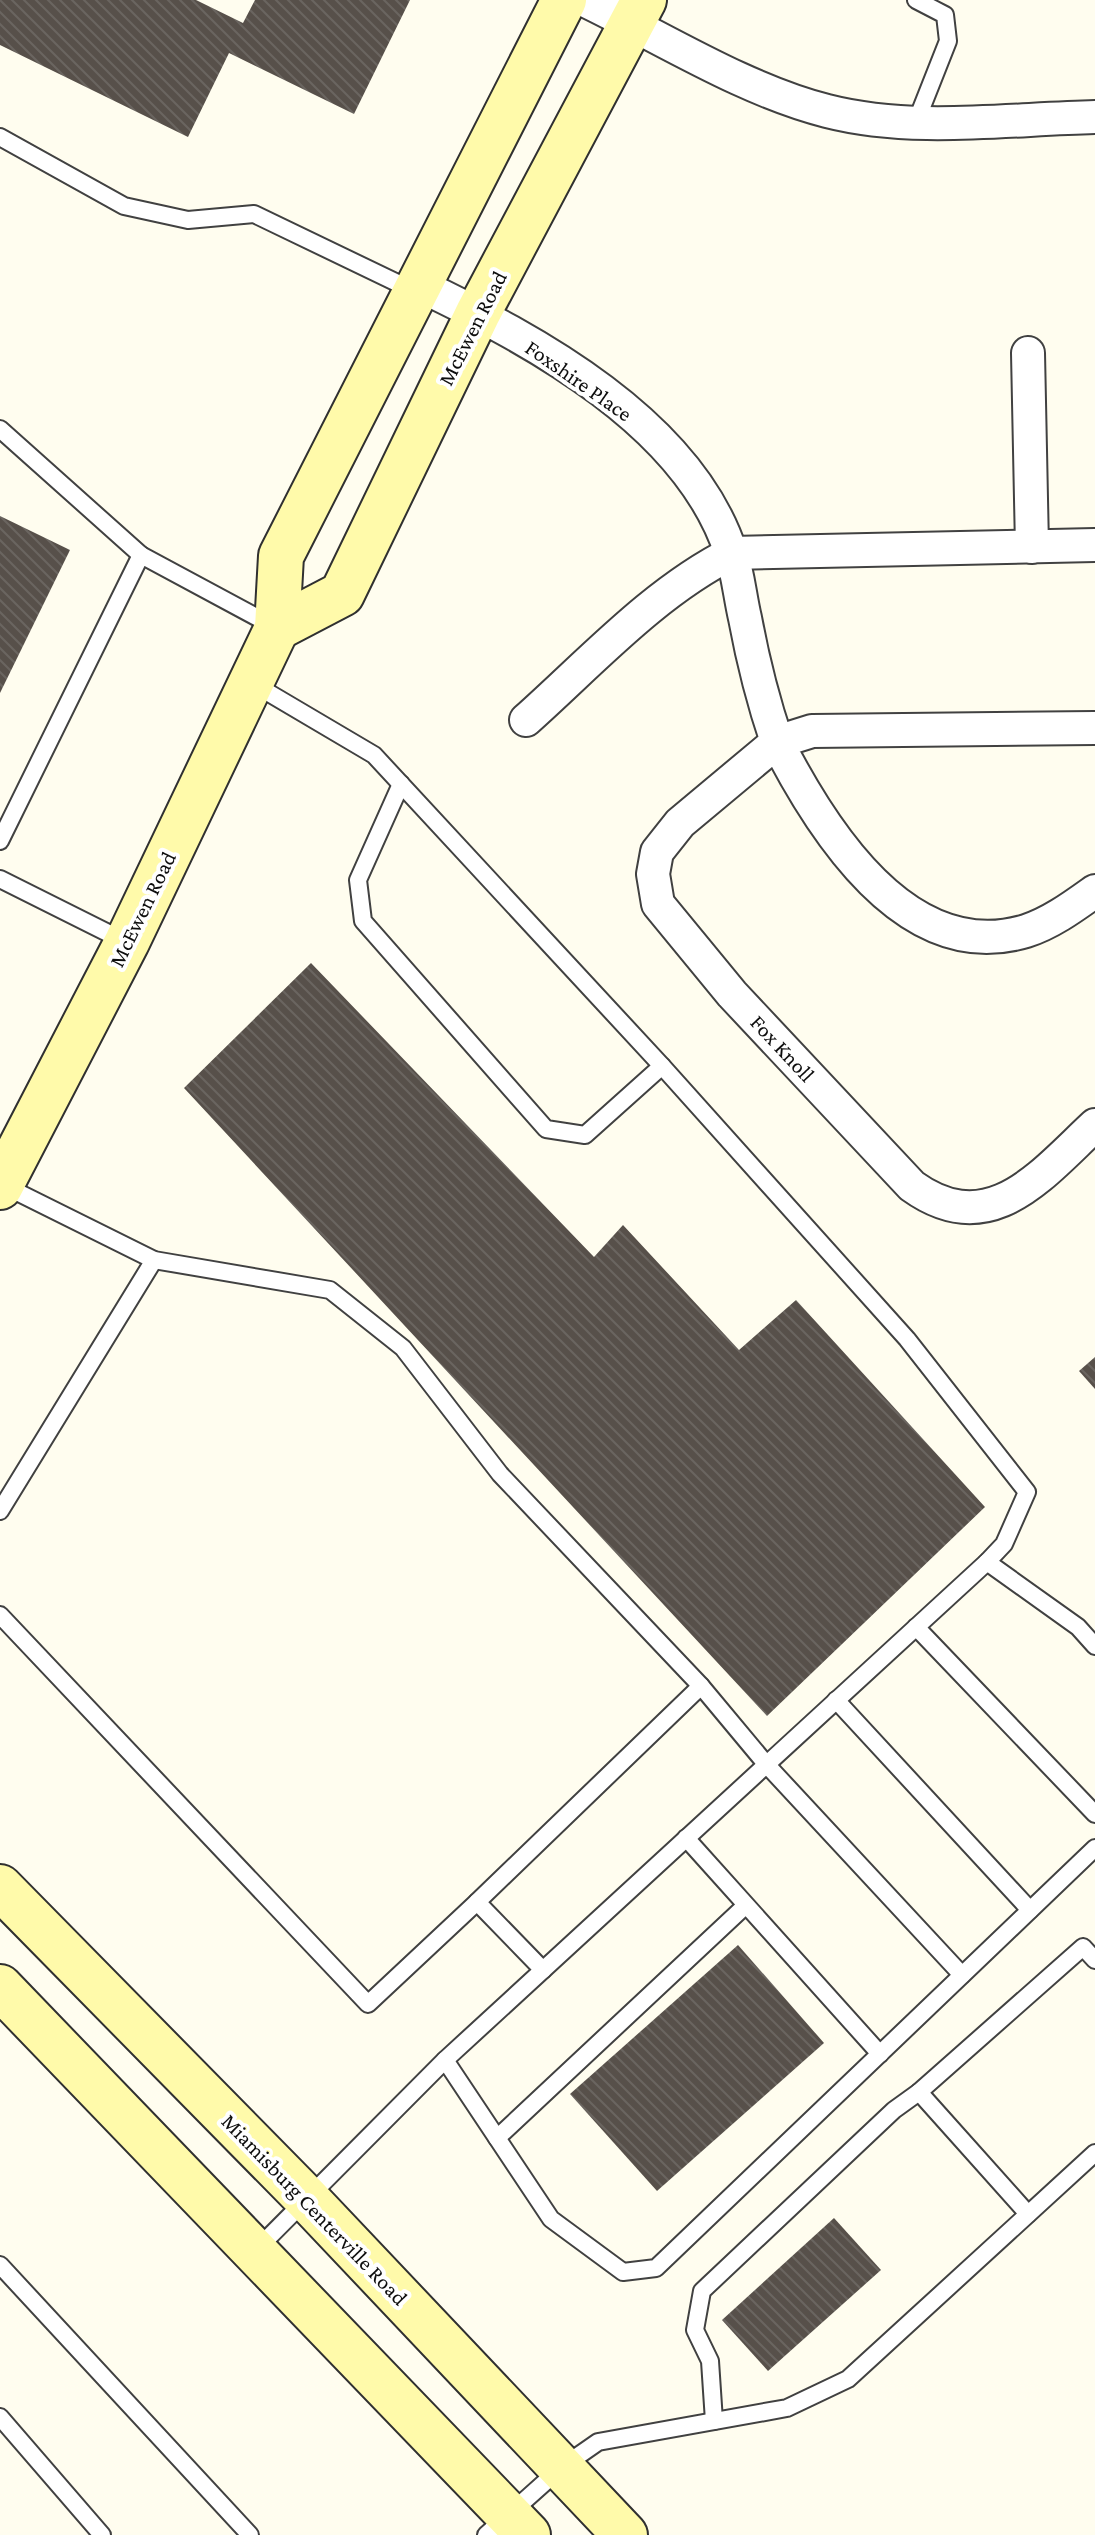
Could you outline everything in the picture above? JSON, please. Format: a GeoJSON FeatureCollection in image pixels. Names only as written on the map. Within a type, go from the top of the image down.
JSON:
{"type":"FeatureCollection","features":[{"type":"Feature","properties":{"kind":"street","name":"McEwen Road"},"geometry":{"type":"LineString","coordinates":[[1,1186],[127,942],[277,628],[281,556],[564,0]]}},
{"type":"Feature","properties":{"kind":"street"},"geometry":{"type":"LineString","coordinates":[[584,0],[638,12],[778,96],[829,112],[916,122],[1095,117]]}},
{"type":"Feature","properties":{"kind":"street","name":"McEwen Road"},"geometry":{"type":"LineString","coordinates":[[277,628],[342,594],[478,313],[638,12]]}},
{"type":"Feature","properties":{"kind":"street","name":"Foxshire Place"},"geometry":{"type":"LineString","coordinates":[[417,288],[478,313],[590,381],[637,419],[679,463],[711,507],[732,553]]}},
{"type":"Feature","properties":{"kind":"street"},"geometry":{"type":"LineString","coordinates":[[1028,353],[1032,547]]}},
{"type":"Feature","properties":{"kind":"street"},"geometry":{"type":"LineString","coordinates":[[526,720],[673,590],[699,570],[732,553],[1095,545]]}},
{"type":"Feature","properties":{"kind":"street"},"geometry":{"type":"LineString","coordinates":[[732,553],[760,694],[777,742],[805,797],[836,842],[886,894],[913,916],[943,929],[986,936],[1025,931],[1065,913],[1095,891]]}},
{"type":"Feature","properties":{"kind":"street","name":"Fox Knoll"},"geometry":{"type":"LineString","coordinates":[[1095,728],[812,731],[777,742],[680,823],[657,852],[653,874],[663,914],[785,1050],[912,1186],[927,1197],[950,1206],[976,1208],[1001,1203],[1025,1190],[1095,1125]]}},
{"type":"Feature","properties":{"kind":"street","name":"Miamisburg Centerville Road"},"geometry":{"type":"LineString","coordinates":[[0,1887],[307,2199],[625,2535]]}},
{"type":"Feature","properties":{"kind":"street"},"geometry":{"type":"LineString","coordinates":[[0,1987],[254,2251],[508,2528]]}},
{"type":"Feature","properties":{"kind":"lane"},"geometry":{"type":"LineString","coordinates":[[916,0],[945,15],[948,41],[916,122]]}},
{"type":"Feature","properties":{"kind":"lane"},"geometry":{"type":"LineString","coordinates":[[0,137],[124,206],[188,220],[254,214],[417,288]]}},
{"type":"Feature","properties":{"kind":"lane"},"geometry":{"type":"LineString","coordinates":[[0,429],[141,555],[277,628]]}},
{"type":"Feature","properties":{"kind":"lane"},"geometry":{"type":"LineString","coordinates":[[0,841],[141,555]]}},
{"type":"Feature","properties":{"kind":"lane"},"geometry":{"type":"LineString","coordinates":[[251,683],[374,755],[662,1066],[907,1339],[1027,1492],[1004,1544],[987,1562],[445,2060],[254,2251]]}},
{"type":"Feature","properties":{"kind":"lane"},"geometry":{"type":"LineString","coordinates":[[401,784],[358,880],[363,921],[546,1129],[585,1135],[662,1066]]}},
{"type":"Feature","properties":{"kind":"lane"},"geometry":{"type":"LineString","coordinates":[[0,879],[127,942]]}},
{"type":"Feature","properties":{"kind":"lane"},"geometry":{"type":"LineString","coordinates":[[1,1186],[154,1260],[330,1290],[403,1348],[500,1474],[701,1686],[766,1764],[962,1975]]}},
{"type":"Feature","properties":{"kind":"lane"},"geometry":{"type":"LineString","coordinates":[[0,1511],[154,1260]]}},
{"type":"Feature","properties":{"kind":"lane"},"geometry":{"type":"LineString","coordinates":[[987,1562],[1078,1627],[1095,1646]]}},
{"type":"Feature","properties":{"kind":"lane"},"geometry":{"type":"LineString","coordinates":[[0,1615],[368,2004],[701,1686]]}},
{"type":"Feature","properties":{"kind":"lane"},"geometry":{"type":"LineString","coordinates":[[916,1627],[1095,1814]]}},
{"type":"Feature","properties":{"kind":"lane"},"geometry":{"type":"LineString","coordinates":[[836,1700],[1030,1910]]}},
{"type":"Feature","properties":{"kind":"lane"},"geometry":{"type":"LineString","coordinates":[[686,1838],[880,2054]]}},
{"type":"Feature","properties":{"kind":"lane"},"geometry":{"type":"LineString","coordinates":[[445,2060],[551,2219],[623,2272],[656,2268],[1095,1848]]}},
{"type":"Feature","properties":{"kind":"lane"},"geometry":{"type":"LineString","coordinates":[[477,1902],[543,1970]]}},
{"type":"Feature","properties":{"kind":"lane"},"geometry":{"type":"LineString","coordinates":[[497,2138],[745,1906]]}},
{"type":"Feature","properties":{"kind":"lane"},"geometry":{"type":"LineString","coordinates":[[714,2421],[710,2361],[695,2330],[702,2291],[894,2110],[919,2092],[1083,1947],[1095,1960]]}},
{"type":"Feature","properties":{"kind":"lane"},"geometry":{"type":"LineString","coordinates":[[919,2092],[1028,2214]]}},
{"type":"Feature","properties":{"kind":"lane"},"geometry":{"type":"LineString","coordinates":[[508,2528],[562,2467],[598,2442],[787,2408],[848,2379],[1095,2153]]}},
{"type":"Feature","properties":{"kind":"lane"},"geometry":{"type":"LineString","coordinates":[[0,2265],[250,2535]]}},
{"type":"Feature","properties":{"kind":"lane"},"geometry":{"type":"LineString","coordinates":[[0,2417],[102,2535]]}},
{"type":"Feature","properties":{"kind":"building"},"geometry":{"type":"Polygon","coordinates":[[[0,0],[196,0],[243,23],[255,0],[410,0],[354,114],[229,53],[188,137],[0,45],[0,0]]]}},
{"type":"Feature","properties":{"kind":"building"},"geometry":{"type":"Polygon","coordinates":[[[0,516],[70,550],[0,693],[0,516]]]}},
{"type":"Feature","properties":{"kind":"building"},"geometry":{"type":"Polygon","coordinates":[[[311,963],[594,1257],[623,1225],[739,1350],[796,1300],[985,1507],[767,1716],[184,1088],[311,963]]]}},
{"type":"Feature","properties":{"kind":"building"},"geometry":{"type":"Polygon","coordinates":[[[1095,1357],[1095,1389],[1079,1371],[1095,1357]]]}},
{"type":"Feature","properties":{"kind":"building"},"geometry":{"type":"Polygon","coordinates":[[[738,1945],[824,2043],[657,2191],[570,2094],[738,1945]]]}},
{"type":"Feature","properties":{"kind":"building"},"geometry":{"type":"Polygon","coordinates":[[[834,2218],[881,2270],[768,2371],[722,2320],[834,2218]]]}}]}
